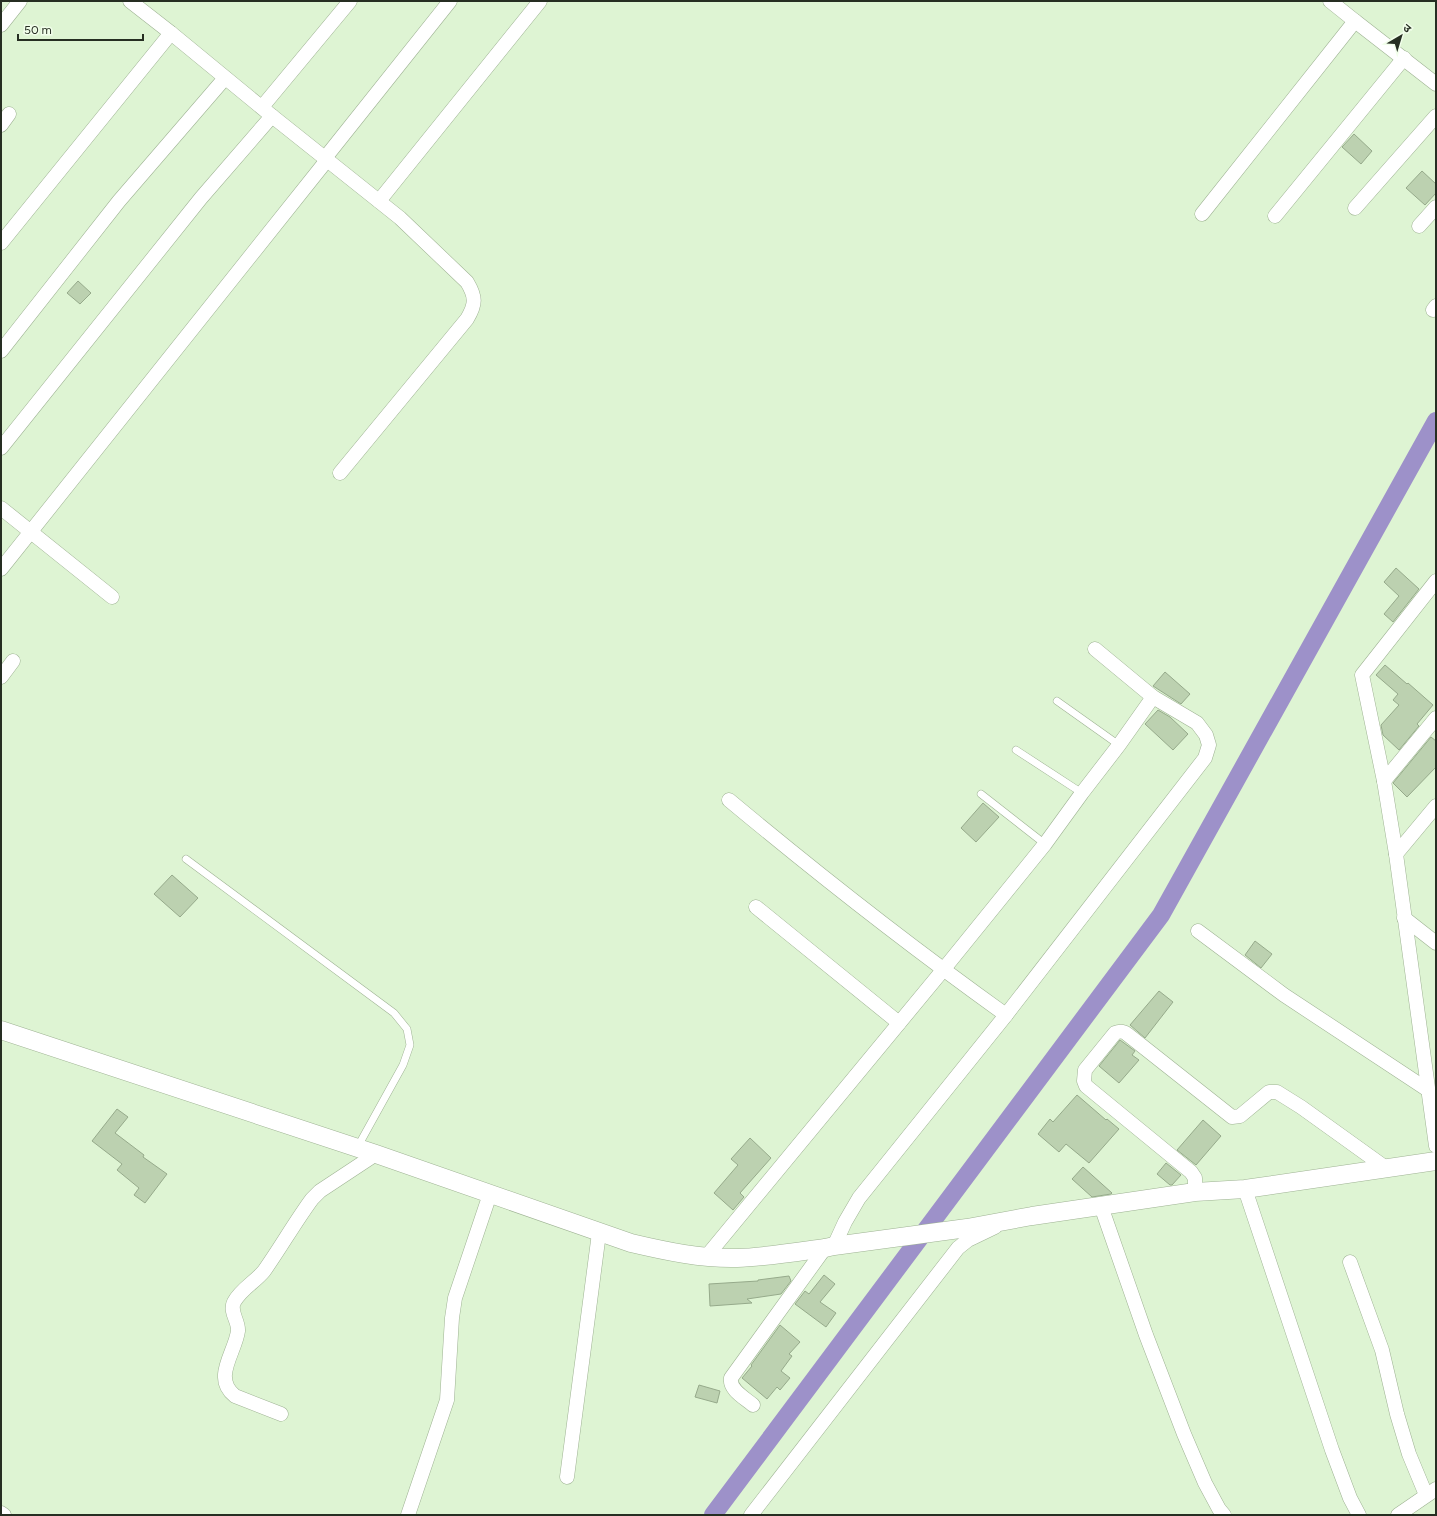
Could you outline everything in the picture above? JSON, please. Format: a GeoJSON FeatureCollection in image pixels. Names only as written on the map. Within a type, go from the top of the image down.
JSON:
{"type":"FeatureCollection","features":[{"type":"Feature","properties":{"kind":"street"},"geometry":{"type":"LineString","coordinates":[[1,25],[20,1]]}},
{"type":"Feature","properties":{"kind":"street"},"geometry":{"type":"LineString","coordinates":[[130,1],[400,218],[467,282],[474,293],[472,312],[467,319],[340,473]]}},
{"type":"Feature","properties":{"kind":"street"},"geometry":{"type":"LineString","coordinates":[[1,448],[201,198],[350,1]]}},
{"type":"Feature","properties":{"kind":"street"},"geometry":{"type":"LineString","coordinates":[[1,569],[450,1]]}},
{"type":"Feature","properties":{"kind":"street"},"geometry":{"type":"LineString","coordinates":[[379,201],[540,1]]}},
{"type":"Feature","properties":{"kind":"street"},"geometry":{"type":"LineString","coordinates":[[1330,1],[1436,84]]}},
{"type":"Feature","properties":{"kind":"street"},"geometry":{"type":"LineString","coordinates":[[1202,214],[1355,21]]}},
{"type":"Feature","properties":{"kind":"street"},"geometry":{"type":"LineString","coordinates":[[1,243],[171,33]]}},
{"type":"Feature","properties":{"kind":"street"},"geometry":{"type":"LineString","coordinates":[[1275,216],[1404,58]]}},
{"type":"Feature","properties":{"kind":"street"},"geometry":{"type":"LineString","coordinates":[[1,350],[119,201],[225,78]]}},
{"type":"Feature","properties":{"kind":"street"},"geometry":{"type":"LineString","coordinates":[[1355,208],[1436,116]]}},
{"type":"Feature","properties":{"kind":"street"},"geometry":{"type":"LineString","coordinates":[[1419,226],[1436,207]]}},
{"type":"Feature","properties":{"kind":"street"},"geometry":{"type":"LineString","coordinates":[[1,508],[112,597]]}},
{"type":"Feature","properties":{"kind":"street"},"geometry":{"type":"LineString","coordinates":[[1436,582],[1362,673],[1384,781],[1396,854],[1436,1146]]}},
{"type":"Feature","properties":{"kind":"street"},"geometry":{"type":"LineString","coordinates":[[753,1405],[733,1388],[730,1383],[731,1378],[830,1247],[850,1211],[1006,1015],[1206,758],[1210,745],[1206,735],[1196,723],[1152,697],[1095,649]]}},
{"type":"Feature","properties":{"kind":"street"},"geometry":{"type":"LineString","coordinates":[[1,677],[13,661]]}},
{"type":"Feature","properties":{"kind":"street"},"geometry":{"type":"LineString","coordinates":[[706,1257],[1045,844],[1119,745],[1152,697]]}},
{"type":"Feature","properties":{"kind":"street"},"geometry":{"type":"LineString","coordinates":[[1384,781],[1436,718]]}},
{"type":"Feature","properties":{"kind":"street"},"geometry":{"type":"LineString","coordinates":[[729,800],[769,834],[943,970],[1006,1015]]}},
{"type":"Feature","properties":{"kind":"street"},"geometry":{"type":"LineString","coordinates":[[1396,854],[1436,806]]}},
{"type":"Feature","properties":{"kind":"street"},"geometry":{"type":"LineString","coordinates":[[756,907],[899,1023]]}},
{"type":"Feature","properties":{"kind":"street"},"geometry":{"type":"LineString","coordinates":[[1404,918],[1436,944]]}},
{"type":"Feature","properties":{"kind":"street"},"geometry":{"type":"LineString","coordinates":[[1198,931],[1284,994],[1428,1090]]}},
{"type":"Feature","properties":{"kind":"street"},"geometry":{"type":"LineString","coordinates":[[1195,1192],[1195,1178],[1191,1172],[1086,1086],[1084,1081],[1085,1070],[1115,1033],[1123,1031],[1128,1034],[1232,1117],[1240,1116],[1268,1092],[1277,1092],[1386,1168]]}},
{"type":"Feature","properties":{"kind":"street"},"geometry":{"type":"LineString","coordinates":[[3,1033],[376,1154],[599,1233],[649,1247],[706,1257],[736,1258],[900,1238],[1004,1222],[1032,1216],[1195,1192],[1245,1189],[1436,1161]]}},
{"type":"Feature","properties":{"kind":"street"},"geometry":{"type":"LineString","coordinates":[[281,1414],[235,1396],[230,1392],[226,1385],[226,1367],[238,1327],[232,1310],[233,1303],[238,1296],[263,1272],[312,1199],[320,1191],[376,1154]]}},
{"type":"Feature","properties":{"kind":"street"},"geometry":{"type":"LineString","coordinates":[[1245,1189],[1332,1450],[1350,1498],[1359,1515]]}},
{"type":"Feature","properties":{"kind":"street"},"geometry":{"type":"LineString","coordinates":[[408,1515],[447,1400],[452,1318],[456,1298],[490,1194]]}},
{"type":"Feature","properties":{"kind":"street"},"geometry":{"type":"LineString","coordinates":[[1101,1206],[1146,1335],[1184,1434],[1206,1483],[1219,1509],[1224,1515]]}},
{"type":"Feature","properties":{"kind":"street"},"geometry":{"type":"LineString","coordinates":[[751,1515],[958,1248],[968,1240],[1004,1222]]}},
{"type":"Feature","properties":{"kind":"street"},"geometry":{"type":"LineString","coordinates":[[566,1477],[599,1233]]}},
{"type":"Feature","properties":{"kind":"street"},"geometry":{"type":"LineString","coordinates":[[1350,1262],[1382,1350],[1397,1414],[1409,1454],[1431,1492],[1398,1515]]}},
{"type":"Feature","properties":{"kind":"lane"},"geometry":{"type":"LineString","coordinates":[[1057,701],[1119,745]]}},
{"type":"Feature","properties":{"kind":"lane"},"geometry":{"type":"LineString","coordinates":[[1016,750],[1082,793]]}},
{"type":"Feature","properties":{"kind":"lane"},"geometry":{"type":"LineString","coordinates":[[981,794],[1045,844]]}},
{"type":"Feature","properties":{"kind":"lane"},"geometry":{"type":"LineString","coordinates":[[186,859],[394,1013],[408,1029],[410,1045],[403,1065],[358,1148]]}},
{"type":"Feature","properties":{"kind":"building"},"geometry":{"type":"Polygon","coordinates":[[[1354,134],[1372,151],[1361,164],[1342,147],[1354,134]]]}},
{"type":"Feature","properties":{"kind":"building"},"geometry":{"type":"Polygon","coordinates":[[[1422,171],[1436,184],[1436,193],[1425,205],[1406,188],[1422,171]]]}},
{"type":"Feature","properties":{"kind":"building"},"geometry":{"type":"Polygon","coordinates":[[[78,281],[91,293],[80,304],[67,293],[78,281]]]}},
{"type":"Feature","properties":{"kind":"building"},"geometry":{"type":"Polygon","coordinates":[[[1396,568],[1419,589],[1393,622],[1384,614],[1399,596],[1384,582],[1396,568]]]}},
{"type":"Feature","properties":{"kind":"building"},"geometry":{"type":"Polygon","coordinates":[[[1385,665],[1433,705],[1417,724],[1419,726],[1399,750],[1383,735],[1381,725],[1399,705],[1393,700],[1398,694],[1376,675],[1385,665]]]}},
{"type":"Feature","properties":{"kind":"building"},"geometry":{"type":"Polygon","coordinates":[[[1165,672],[1190,694],[1181,704],[1153,686],[1165,672]]]}},
{"type":"Feature","properties":{"kind":"building"},"geometry":{"type":"Polygon","coordinates":[[[1158,710],[1170,717],[1188,734],[1173,750],[1145,724],[1158,710]]]}},
{"type":"Feature","properties":{"kind":"building"},"geometry":{"type":"Polygon","coordinates":[[[1431,737],[1436,741],[1436,767],[1407,797],[1393,783],[1431,737]]]}},
{"type":"Feature","properties":{"kind":"building"},"geometry":{"type":"Polygon","coordinates":[[[983,803],[999,817],[976,842],[961,828],[983,803]]]}},
{"type":"Feature","properties":{"kind":"building"},"geometry":{"type":"Polygon","coordinates":[[[172,875],[198,898],[180,917],[154,894],[172,875]]]}},
{"type":"Feature","properties":{"kind":"building"},"geometry":{"type":"Polygon","coordinates":[[[1255,941],[1272,954],[1261,968],[1245,955],[1255,941]]]}},
{"type":"Feature","properties":{"kind":"building"},"geometry":{"type":"Polygon","coordinates":[[[1159,991],[1173,1002],[1145,1038],[1130,1025],[1159,991]]]}},
{"type":"Feature","properties":{"kind":"building"},"geometry":{"type":"Polygon","coordinates":[[[1120,1040],[1135,1051],[1132,1055],[1139,1060],[1119,1083],[1099,1066],[1120,1040]]]}},
{"type":"Feature","properties":{"kind":"building"},"geometry":{"type":"Polygon","coordinates":[[[1077,1095],[1119,1129],[1089,1163],[1066,1144],[1059,1152],[1038,1134],[1050,1119],[1053,1122],[1077,1095]]]}},
{"type":"Feature","properties":{"kind":"building"},"geometry":{"type":"Polygon","coordinates":[[[117,1109],[128,1117],[115,1133],[144,1155],[143,1157],[167,1174],[145,1203],[134,1195],[139,1188],[117,1170],[122,1164],[92,1141],[117,1109]]]}},
{"type":"Feature","properties":{"kind":"building"},"geometry":{"type":"Polygon","coordinates":[[[1203,1120],[1221,1136],[1196,1165],[1177,1150],[1203,1120]]]}},
{"type":"Feature","properties":{"kind":"building"},"geometry":{"type":"Polygon","coordinates":[[[750,1138],[771,1158],[740,1193],[744,1197],[733,1210],[714,1193],[738,1165],[731,1159],[750,1138]]]}},
{"type":"Feature","properties":{"kind":"building"},"geometry":{"type":"Polygon","coordinates":[[[1166,1163],[1181,1175],[1172,1185],[1157,1174],[1166,1163]]]}},
{"type":"Feature","properties":{"kind":"building"},"geometry":{"type":"Polygon","coordinates":[[[1083,1167],[1112,1193],[1092,1197],[1072,1179],[1083,1167]]]}},
{"type":"Feature","properties":{"kind":"building"},"geometry":{"type":"Polygon","coordinates":[[[824,1275],[835,1284],[820,1302],[836,1313],[826,1327],[795,1304],[805,1291],[809,1294],[824,1275]]]}},
{"type":"Feature","properties":{"kind":"building"},"geometry":{"type":"Polygon","coordinates":[[[789,1276],[791,1281],[781,1294],[747,1299],[752,1303],[710,1306],[709,1284],[758,1281],[789,1276]]]}},
{"type":"Feature","properties":{"kind":"building"},"geometry":{"type":"Polygon","coordinates":[[[780,1325],[800,1342],[789,1354],[792,1356],[781,1371],[790,1378],[780,1390],[777,1387],[767,1399],[742,1378],[780,1325]]]}},
{"type":"Feature","properties":{"kind":"building"},"geometry":{"type":"Polygon","coordinates":[[[699,1385],[720,1391],[717,1403],[695,1397],[699,1385]]]}},
{"type":"Feature","properties":{"kind":"waterway"},"geometry":{"type":"LineString","coordinates":[[713,1515],[1161,915],[1436,421]]}}]}
